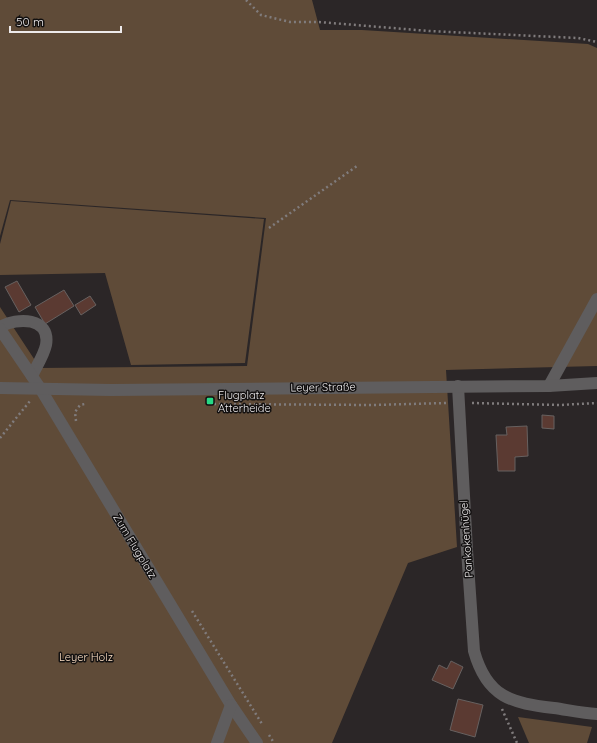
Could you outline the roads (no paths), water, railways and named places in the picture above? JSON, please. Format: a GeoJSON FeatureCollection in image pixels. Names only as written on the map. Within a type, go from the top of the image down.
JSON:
{"type":"FeatureCollection","features":[{"type":"Feature","properties":{"kind":"street"},"geometry":{"type":"LineString","coordinates":[[549,386],[597,300]]}},
{"type":"Feature","properties":{"kind":"street"},"geometry":{"type":"LineString","coordinates":[[0,328],[10,321],[21,320],[32,321],[42,328],[46,336],[46,345],[32,376]]}},
{"type":"Feature","properties":{"kind":"street","name":"Zum Flugplatz"},"geometry":{"type":"LineString","coordinates":[[0,328],[40,388],[231,705],[257,743]]}},
{"type":"Feature","properties":{"kind":"street","name":"Leyer Straße"},"geometry":{"type":"LineString","coordinates":[[0,388],[111,390],[549,386],[597,383]]}},
{"type":"Feature","properties":{"kind":"street","name":"Pankokenhügel"},"geometry":{"type":"LineString","coordinates":[[458,386],[468,566],[474,651],[477,663],[492,687],[504,697],[519,703],[597,714]]}},
{"type":"Feature","properties":{"kind":"street"},"geometry":{"type":"LineString","coordinates":[[217,743],[231,705]]}},
{"type":"Feature","properties":{"kind":"place","name":"Flugplatz Atterheide"},"geometry":{"type":"Point","coordinates":[210,401]}},
{"type":"Feature","properties":{"kind":"park label","name":"Leyer Holz"},"geometry":{"type":"Point","coordinates":[86,657]}}]}
